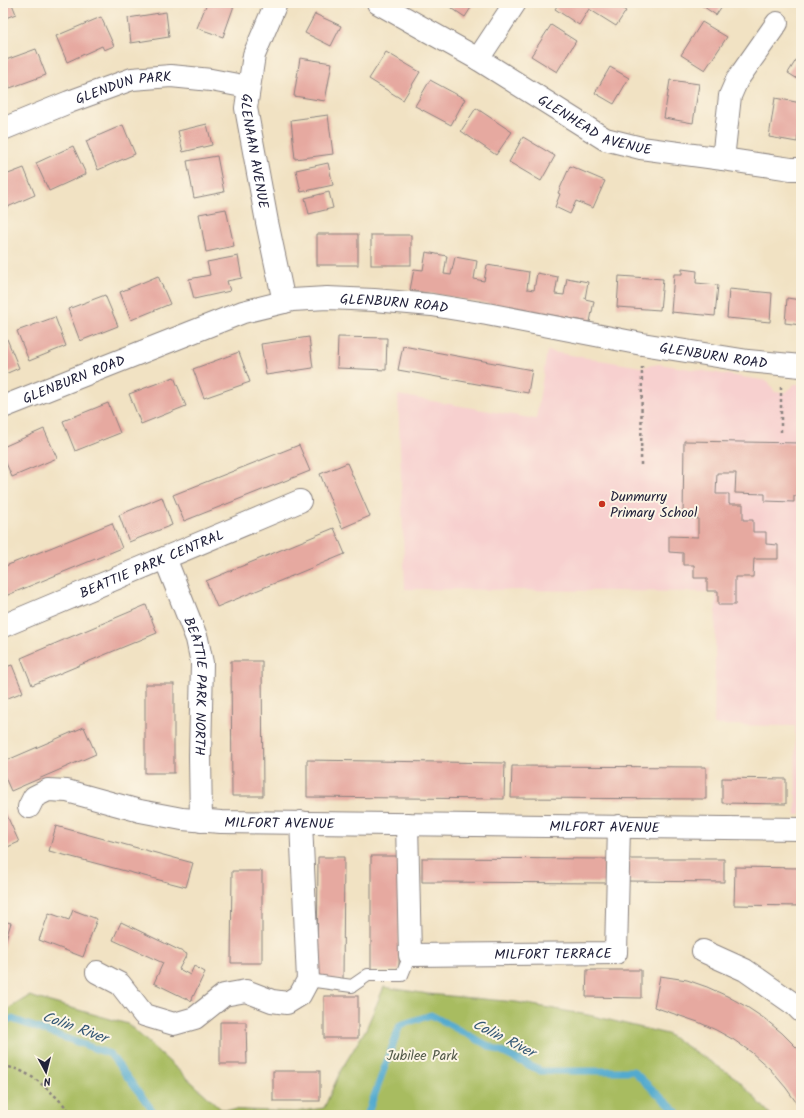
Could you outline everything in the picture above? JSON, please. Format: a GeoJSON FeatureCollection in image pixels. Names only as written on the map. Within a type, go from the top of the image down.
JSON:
{"type":"FeatureCollection","features":[{"type":"Feature","properties":{"kind":"street","name":"GLENAAN AVENUE"},"geometry":{"type":"LineString","coordinates":[[276,3],[254,56],[248,87],[246,108],[267,222],[284,302]]}},
{"type":"Feature","properties":{"kind":"street","name":"GLENHEAD AVENUE"},"geometry":{"type":"LineString","coordinates":[[378,3],[478,59],[605,139],[640,148],[791,170],[801,169]]}},
{"type":"Feature","properties":{"kind":"street"},"geometry":{"type":"LineString","coordinates":[[478,59],[515,3]]}},
{"type":"Feature","properties":{"kind":"street"},"geometry":{"type":"LineString","coordinates":[[723,159],[730,96],[737,80],[776,23]]}},
{"type":"Feature","properties":{"kind":"street","name":"GLENDUN PARK"},"geometry":{"type":"LineString","coordinates":[[3,130],[69,102],[132,79],[171,76],[211,80],[248,87]]}},
{"type":"Feature","properties":{"kind":"street","name":"GLENBURN ROAD"},"geometry":{"type":"LineString","coordinates":[[3,407],[243,312],[292,300],[327,298],[432,305],[642,344],[748,361],[791,366]]}},
{"type":"Feature","properties":{"kind":"street","name":"BEATTIE PARK CENTRAL"},"geometry":{"type":"LineString","coordinates":[[3,626],[300,501]]}},
{"type":"Feature","properties":{"kind":"street","name":"BEATTIE PARK NORTH"},"geometry":{"type":"LineString","coordinates":[[165,558],[197,639],[202,663],[200,756],[201,821]]}},
{"type":"Feature","properties":{"kind":"street","name":"MILFORT AVENUE"},"geometry":{"type":"LineString","coordinates":[[29,807],[34,797],[48,790],[66,791],[140,811],[201,821],[801,829]]}},
{"type":"Feature","properties":{"kind":"street"},"geometry":{"type":"LineString","coordinates":[[97,972],[120,984],[144,1015],[174,1024],[195,1018],[224,995],[246,991],[272,1001],[288,1003],[300,995],[308,980],[301,822]]}},
{"type":"Feature","properties":{"kind":"street"},"geometry":{"type":"LineString","coordinates":[[407,824],[410,955]]}},
{"type":"Feature","properties":{"kind":"street","name":"MILFORT TERRACE"},"geometry":{"type":"LineString","coordinates":[[410,955],[616,953],[618,826]]}},
{"type":"Feature","properties":{"kind":"street"},"geometry":{"type":"LineString","coordinates":[[703,951],[745,970],[794,1005],[801,1012]]}},
{"type":"Feature","properties":{"kind":"lane"},"geometry":{"type":"LineString","coordinates":[[308,980],[352,986],[368,975],[402,975],[410,955]]}},
{"type":"Feature","properties":{"kind":"path"},"geometry":{"type":"LineString","coordinates":[[641,465],[642,344]]}},
{"type":"Feature","properties":{"kind":"path"},"geometry":{"type":"LineString","coordinates":[[781,432],[791,366]]}},
{"type":"Feature","properties":{"kind":"path"},"geometry":{"type":"LineString","coordinates":[[3,1067],[19,1069],[28,1074],[53,1094],[73,1115]]}},
{"type":"Feature","properties":{"kind":"shaded area","name":"Dunmurry Primary School"},"geometry":{"type":"Polygon","coordinates":[[[547,351],[641,367],[659,364],[768,381],[775,392],[785,393],[794,384],[801,384],[801,815],[796,815],[795,726],[714,725],[716,592],[405,589],[398,395],[536,419],[547,351]]]}},
{"type":"Feature","properties":{"kind":"green space","name":"Jubilee Park"},"geometry":{"type":"Polygon","coordinates":[[[384,987],[428,994],[516,1002],[593,1016],[667,1034],[736,1078],[771,1115],[3,1115],[3,1012],[29,996],[128,1024],[221,1109],[295,1112],[324,1108],[341,1070],[366,1029],[384,987]]]}},
{"type":"Feature","properties":{"kind":"building"},"geometry":{"type":"Polygon","coordinates":[[[207,3],[235,3],[223,37],[197,28],[207,3]]]}},
{"type":"Feature","properties":{"kind":"building"},"geometry":{"type":"Polygon","coordinates":[[[444,3],[474,3],[465,17],[444,3]]]}},
{"type":"Feature","properties":{"kind":"building"},"geometry":{"type":"Polygon","coordinates":[[[559,3],[613,3],[626,11],[616,26],[589,9],[579,25],[555,9],[559,3]]]}},
{"type":"Feature","properties":{"kind":"building"},"geometry":{"type":"Polygon","coordinates":[[[698,3],[724,3],[716,15],[698,3]]]}},
{"type":"Feature","properties":{"kind":"building"},"geometry":{"type":"Polygon","coordinates":[[[12,4],[16,14],[3,19],[3,7],[12,4]]]}},
{"type":"Feature","properties":{"kind":"building"},"geometry":{"type":"Polygon","coordinates":[[[166,12],[169,37],[131,43],[128,18],[166,12]]]}},
{"type":"Feature","properties":{"kind":"building"},"geometry":{"type":"Polygon","coordinates":[[[315,14],[341,26],[331,46],[305,33],[315,14]]]}},
{"type":"Feature","properties":{"kind":"building"},"geometry":{"type":"Polygon","coordinates":[[[101,17],[114,46],[104,50],[102,46],[67,62],[56,36],[101,17]]]}},
{"type":"Feature","properties":{"kind":"building"},"geometry":{"type":"Polygon","coordinates":[[[702,22],[727,37],[705,70],[681,55],[702,22]]]}},
{"type":"Feature","properties":{"kind":"building"},"geometry":{"type":"Polygon","coordinates":[[[551,25],[576,41],[557,72],[531,56],[551,25]]]}},
{"type":"Feature","properties":{"kind":"building"},"geometry":{"type":"Polygon","coordinates":[[[36,49],[46,75],[10,88],[3,68],[3,61],[36,49]]]}},
{"type":"Feature","properties":{"kind":"building"},"geometry":{"type":"Polygon","coordinates":[[[386,52],[420,72],[403,100],[369,79],[386,52]]]}},
{"type":"Feature","properties":{"kind":"building"},"geometry":{"type":"Polygon","coordinates":[[[801,52],[801,81],[788,73],[801,52]]]}},
{"type":"Feature","properties":{"kind":"building"},"geometry":{"type":"Polygon","coordinates":[[[300,58],[332,63],[325,101],[294,96],[300,58]]]}},
{"type":"Feature","properties":{"kind":"building"},"geometry":{"type":"Polygon","coordinates":[[[610,67],[629,78],[614,104],[595,93],[610,67]]]}},
{"type":"Feature","properties":{"kind":"building"},"geometry":{"type":"Polygon","coordinates":[[[430,80],[465,99],[451,125],[415,106],[430,80]]]}},
{"type":"Feature","properties":{"kind":"building"},"geometry":{"type":"Polygon","coordinates":[[[670,80],[699,84],[693,123],[664,118],[670,80]]]}},
{"type":"Feature","properties":{"kind":"building"},"geometry":{"type":"Polygon","coordinates":[[[775,98],[801,103],[801,118],[797,142],[769,137],[775,98]]]}},
{"type":"Feature","properties":{"kind":"building"},"geometry":{"type":"Polygon","coordinates":[[[476,108],[512,132],[496,155],[461,131],[476,108]]]}},
{"type":"Feature","properties":{"kind":"building"},"geometry":{"type":"Polygon","coordinates":[[[328,115],[333,154],[295,159],[291,120],[328,115]]]}},
{"type":"Feature","properties":{"kind":"building"},"geometry":{"type":"Polygon","coordinates":[[[207,124],[212,145],[183,152],[178,131],[207,124]]]}},
{"type":"Feature","properties":{"kind":"building"},"geometry":{"type":"Polygon","coordinates":[[[123,125],[135,154],[98,170],[86,141],[123,125]]]}},
{"type":"Feature","properties":{"kind":"building"},"geometry":{"type":"Polygon","coordinates":[[[523,137],[555,156],[541,181],[509,162],[523,137]]]}},
{"type":"Feature","properties":{"kind":"building"},"geometry":{"type":"Polygon","coordinates":[[[73,146],[86,174],[49,191],[36,163],[73,146]]]}},
{"type":"Feature","properties":{"kind":"building"},"geometry":{"type":"Polygon","coordinates":[[[217,156],[224,192],[194,198],[187,161],[217,156]]]}},
{"type":"Feature","properties":{"kind":"building"},"geometry":{"type":"Polygon","coordinates":[[[328,163],[333,185],[301,192],[296,170],[328,163]]]}},
{"type":"Feature","properties":{"kind":"building"},"geometry":{"type":"Polygon","coordinates":[[[570,166],[605,181],[593,208],[576,201],[570,214],[555,207],[560,194],[558,193],[570,166]]]}},
{"type":"Feature","properties":{"kind":"building"},"geometry":{"type":"Polygon","coordinates":[[[24,168],[35,195],[3,209],[3,176],[24,168]]]}},
{"type":"Feature","properties":{"kind":"building"},"geometry":{"type":"Polygon","coordinates":[[[329,192],[333,208],[309,214],[305,198],[329,192]]]}},
{"type":"Feature","properties":{"kind":"building"},"geometry":{"type":"Polygon","coordinates":[[[226,209],[234,246],[206,252],[199,214],[226,209]]]}},
{"type":"Feature","properties":{"kind":"building"},"geometry":{"type":"Polygon","coordinates":[[[317,234],[358,234],[358,265],[317,265],[317,234]]]}},
{"type":"Feature","properties":{"kind":"building"},"geometry":{"type":"Polygon","coordinates":[[[371,235],[411,235],[411,265],[371,265],[371,235]]]}},
{"type":"Feature","properties":{"kind":"building"},"geometry":{"type":"Polygon","coordinates":[[[426,252],[447,256],[444,274],[451,275],[455,257],[477,261],[474,279],[484,281],[487,265],[529,272],[527,289],[534,290],[537,273],[558,277],[555,294],[564,295],[567,278],[588,282],[585,299],[594,301],[590,322],[410,290],[414,269],[423,270],[426,252]]]}},
{"type":"Feature","properties":{"kind":"building"},"geometry":{"type":"Polygon","coordinates":[[[238,256],[242,278],[227,281],[230,291],[194,299],[189,279],[210,275],[207,262],[238,256]]]}},
{"type":"Feature","properties":{"kind":"building"},"geometry":{"type":"Polygon","coordinates":[[[682,269],[697,271],[696,283],[718,285],[715,316],[671,312],[674,274],[682,274],[682,269]]]}},
{"type":"Feature","properties":{"kind":"building"},"geometry":{"type":"Polygon","coordinates":[[[158,276],[170,304],[131,320],[120,292],[158,276]]]}},
{"type":"Feature","properties":{"kind":"building"},"geometry":{"type":"Polygon","coordinates":[[[619,276],[663,279],[660,310],[617,307],[619,276]]]}},
{"type":"Feature","properties":{"kind":"building"},"geometry":{"type":"Polygon","coordinates":[[[729,289],[772,293],[770,322],[727,318],[729,289]]]}},
{"type":"Feature","properties":{"kind":"building"},"geometry":{"type":"Polygon","coordinates":[[[105,295],[118,326],[80,341],[68,309],[105,295]]]}},
{"type":"Feature","properties":{"kind":"building"},"geometry":{"type":"Polygon","coordinates":[[[787,298],[801,300],[801,325],[785,323],[787,298]]]}},
{"type":"Feature","properties":{"kind":"building"},"geometry":{"type":"Polygon","coordinates":[[[55,317],[66,346],[29,361],[17,331],[55,317]]]}},
{"type":"Feature","properties":{"kind":"building"},"geometry":{"type":"Polygon","coordinates":[[[309,337],[313,368],[266,375],[261,344],[309,337]]]}},
{"type":"Feature","properties":{"kind":"building"},"geometry":{"type":"Polygon","coordinates":[[[338,337],[387,338],[386,370],[337,368],[338,337]]]}},
{"type":"Feature","properties":{"kind":"building"},"geometry":{"type":"Polygon","coordinates":[[[7,339],[19,368],[3,375],[3,340],[7,339]]]}},
{"type":"Feature","properties":{"kind":"building"},"geometry":{"type":"Polygon","coordinates":[[[403,346],[532,370],[528,393],[398,370],[403,346]]]}},
{"type":"Feature","properties":{"kind":"building"},"geometry":{"type":"Polygon","coordinates":[[[239,352],[250,382],[204,398],[193,369],[239,352]]]}},
{"type":"Feature","properties":{"kind":"building"},"geometry":{"type":"Polygon","coordinates":[[[174,377],[186,406],[141,424],[129,394],[174,377]]]}},
{"type":"Feature","properties":{"kind":"building"},"geometry":{"type":"Polygon","coordinates":[[[108,403],[120,433],[75,451],[63,421],[108,403]]]}},
{"type":"Feature","properties":{"kind":"building"},"geometry":{"type":"Polygon","coordinates":[[[44,429],[57,458],[12,477],[3,456],[3,447],[44,429]]]}},
{"type":"Feature","properties":{"kind":"building"},"geometry":{"type":"Polygon","coordinates":[[[684,441],[801,443],[801,496],[794,496],[794,502],[765,501],[765,494],[735,493],[736,473],[717,473],[716,494],[729,494],[729,504],[743,504],[743,520],[753,520],[753,532],[766,532],[766,544],[778,545],[778,559],[754,559],[753,577],[735,577],[735,605],[718,605],[718,591],[707,591],[707,578],[694,578],[694,565],[683,565],[683,553],[669,552],[669,536],[698,537],[698,518],[683,518],[684,441]]]}},
{"type":"Feature","properties":{"kind":"building"},"geometry":{"type":"Polygon","coordinates":[[[299,445],[310,471],[184,521],[173,495],[299,445]]]}},
{"type":"Feature","properties":{"kind":"building"},"geometry":{"type":"Polygon","coordinates":[[[347,463],[370,516],[342,528],[320,474],[347,463]]]}},
{"type":"Feature","properties":{"kind":"building"},"geometry":{"type":"Polygon","coordinates":[[[162,497],[172,525],[129,542],[119,515],[162,497]]]}},
{"type":"Feature","properties":{"kind":"building"},"geometry":{"type":"Polygon","coordinates":[[[112,523],[122,548],[3,597],[3,567],[112,523]]]}},
{"type":"Feature","properties":{"kind":"building"},"geometry":{"type":"Polygon","coordinates":[[[334,528],[345,554],[217,607],[206,581],[334,528]]]}},
{"type":"Feature","properties":{"kind":"building"},"geometry":{"type":"Polygon","coordinates":[[[146,605],[157,633],[32,685],[21,658],[146,605]]]}},
{"type":"Feature","properties":{"kind":"building"},"geometry":{"type":"Polygon","coordinates":[[[231,661],[262,661],[263,796],[232,796],[231,661]]]}},
{"type":"Feature","properties":{"kind":"building"},"geometry":{"type":"Polygon","coordinates":[[[12,665],[23,692],[3,700],[3,668],[12,665]]]}},
{"type":"Feature","properties":{"kind":"building"},"geometry":{"type":"Polygon","coordinates":[[[145,684],[174,684],[174,773],[145,773],[145,684]]]}},
{"type":"Feature","properties":{"kind":"building"},"geometry":{"type":"Polygon","coordinates":[[[84,727],[96,754],[11,791],[3,773],[3,762],[84,727]]]}},
{"type":"Feature","properties":{"kind":"building"},"geometry":{"type":"Polygon","coordinates":[[[307,760],[505,763],[504,799],[307,797],[307,760]]]}},
{"type":"Feature","properties":{"kind":"building"},"geometry":{"type":"Polygon","coordinates":[[[512,766],[706,767],[706,799],[511,798],[512,766]]]}},
{"type":"Feature","properties":{"kind":"building"},"geometry":{"type":"Polygon","coordinates":[[[722,778],[786,779],[786,804],[722,803],[722,778]]]}},
{"type":"Feature","properties":{"kind":"building"},"geometry":{"type":"Polygon","coordinates":[[[3,807],[19,842],[3,849],[3,807]]]}},
{"type":"Feature","properties":{"kind":"building"},"geometry":{"type":"Polygon","coordinates":[[[56,826],[193,863],[186,887],[49,851],[56,826]]]}},
{"type":"Feature","properties":{"kind":"building"},"geometry":{"type":"Polygon","coordinates":[[[371,856],[400,856],[399,970],[371,970],[371,856]]]}},
{"type":"Feature","properties":{"kind":"building"},"geometry":{"type":"Polygon","coordinates":[[[318,857],[344,857],[343,980],[317,980],[318,857]]]}},
{"type":"Feature","properties":{"kind":"building"},"geometry":{"type":"Polygon","coordinates":[[[422,858],[614,859],[613,883],[422,882],[422,858]]]}},
{"type":"Feature","properties":{"kind":"building"},"geometry":{"type":"Polygon","coordinates":[[[627,859],[724,859],[724,882],[626,881],[627,859]]]}},
{"type":"Feature","properties":{"kind":"building"},"geometry":{"type":"Polygon","coordinates":[[[735,867],[801,868],[801,906],[734,905],[735,867]]]}},
{"type":"Feature","properties":{"kind":"building"},"geometry":{"type":"Polygon","coordinates":[[[232,871],[262,871],[262,963],[231,963],[232,871]]]}},
{"type":"Feature","properties":{"kind":"building"},"geometry":{"type":"Polygon","coordinates":[[[73,910],[97,919],[83,957],[39,940],[49,913],[69,920],[73,910]]]}},
{"type":"Feature","properties":{"kind":"building"},"geometry":{"type":"Polygon","coordinates":[[[3,921],[11,923],[3,948],[3,921]]]}},
{"type":"Feature","properties":{"kind":"building"},"geometry":{"type":"Polygon","coordinates":[[[121,922],[187,954],[179,969],[190,975],[194,966],[205,972],[191,1001],[154,983],[163,963],[113,940],[121,922]]]}},
{"type":"Feature","properties":{"kind":"building"},"geometry":{"type":"Polygon","coordinates":[[[587,970],[641,970],[641,998],[586,997],[587,970]]]}},
{"type":"Feature","properties":{"kind":"building"},"geometry":{"type":"Polygon","coordinates":[[[660,976],[687,980],[727,996],[765,1019],[782,1033],[801,1052],[801,1109],[770,1069],[751,1052],[734,1040],[698,1022],[654,1007],[660,976]]]}},
{"type":"Feature","properties":{"kind":"building"},"geometry":{"type":"Polygon","coordinates":[[[324,996],[358,996],[358,1038],[324,1038],[324,996]]]}},
{"type":"Feature","properties":{"kind":"building"},"geometry":{"type":"Polygon","coordinates":[[[220,1022],[246,1022],[247,1064],[220,1064],[220,1022]]]}},
{"type":"Feature","properties":{"kind":"building"},"geometry":{"type":"Polygon","coordinates":[[[273,1071],[320,1071],[320,1101],[273,1101],[273,1071]]]}},
{"type":"Feature","properties":{"kind":"waterway","name":"Colin River"},"geometry":{"type":"LineString","coordinates":[[366,1115],[400,1025],[431,1015],[487,1045],[541,1071],[633,1071],[680,1115]]}},
{"type":"Feature","properties":{"kind":"waterway","name":"Colin River"},"geometry":{"type":"LineString","coordinates":[[3,1020],[12,1019],[110,1054],[156,1115]]}},
{"type":"Feature","properties":{"kind":"place","name":"Dunmurry Primary School"},"geometry":{"type":"Point","coordinates":[602,504]}}]}
